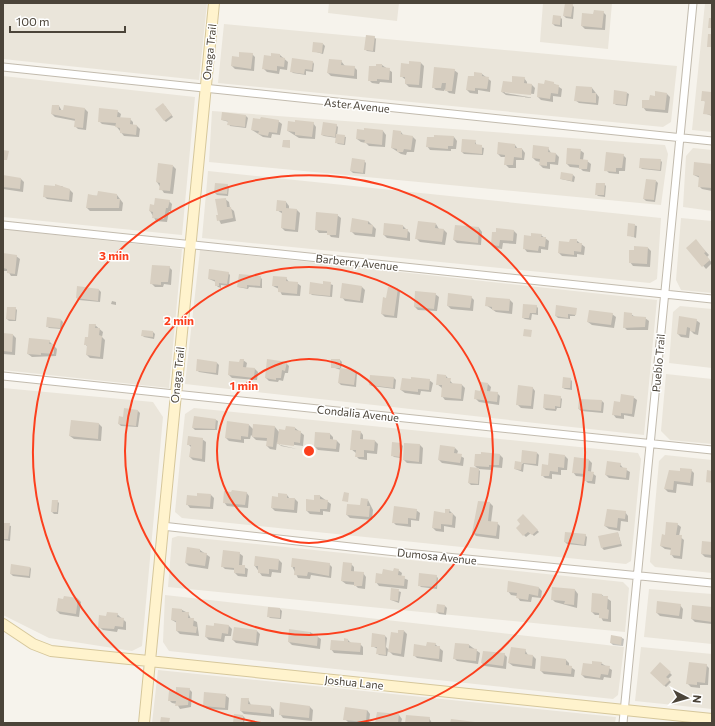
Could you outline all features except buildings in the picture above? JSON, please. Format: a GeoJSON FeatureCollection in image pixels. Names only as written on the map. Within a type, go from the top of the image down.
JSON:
{"type":"FeatureCollection","features":[{"type":"Feature","properties":{"kind":"street","name":"Onaga Trail"},"geometry":{"type":"LineString","coordinates":[[144,723],[214,3]]}},
{"type":"Feature","properties":{"kind":"street","name":"Pueblo Trail"},"geometry":{"type":"LineString","coordinates":[[623,723],[652,444],[664,294],[693,3]]}},
{"type":"Feature","properties":{"kind":"street","name":"Aster Avenue"},"geometry":{"type":"LineString","coordinates":[[3,67],[712,141]]}},
{"type":"Feature","properties":{"kind":"street","name":"Barberry Avenue"},"geometry":{"type":"LineString","coordinates":[[3,225],[712,299]]}},
{"type":"Feature","properties":{"kind":"street","name":"Condalia Avenue"},"geometry":{"type":"LineString","coordinates":[[3,376],[712,450]]}},
{"type":"Feature","properties":{"kind":"street","name":"Dumosa Avenue"},"geometry":{"type":"LineString","coordinates":[[162,526],[396,552],[712,583]]}},
{"type":"Feature","properties":{"kind":"street","name":"Joshua Lane"},"geometry":{"type":"LineString","coordinates":[[3,624],[33,644],[51,651],[712,719]]}},
{"type":"Feature","properties":{"kind":"shaded area"},"geometry":{"type":"Polygon","coordinates":[[[3,3],[207,3],[199,80],[3,59],[3,3]]]}},
{"type":"Feature","properties":{"kind":"shaded area"},"geometry":{"type":"Polygon","coordinates":[[[329,3],[399,3],[397,21],[328,13],[329,3]]]}},
{"type":"Feature","properties":{"kind":"shaded area"},"geometry":{"type":"Polygon","coordinates":[[[543,3],[612,3],[608,49],[540,42],[543,3]]]}},
{"type":"Feature","properties":{"kind":"shaded area"},"geometry":{"type":"Polygon","coordinates":[[[705,3],[712,3],[712,132],[692,130],[705,3]]]}},
{"type":"Feature","properties":{"kind":"shaded area"},"geometry":{"type":"Polygon","coordinates":[[[224,24],[677,66],[671,122],[663,127],[218,83],[224,24]]]}},
{"type":"Feature","properties":{"kind":"shaded area"},"geometry":{"type":"Polygon","coordinates":[[[3,76],[195,97],[182,235],[3,217],[3,76]]]}},
{"type":"Feature","properties":{"kind":"shaded area"},"geometry":{"type":"Polygon","coordinates":[[[212,111],[665,145],[668,154],[661,205],[209,162],[212,111]]]}},
{"type":"Feature","properties":{"kind":"shaded area"},"geometry":{"type":"Polygon","coordinates":[[[693,148],[712,150],[712,211],[683,207],[686,156],[693,148]]]}},
{"type":"Feature","properties":{"kind":"shaded area"},"geometry":{"type":"Polygon","coordinates":[[[208,171],[661,218],[657,279],[650,283],[202,238],[208,171]]]}},
{"type":"Feature","properties":{"kind":"shaded area"},"geometry":{"type":"Polygon","coordinates":[[[681,218],[712,221],[712,293],[681,290],[676,280],[681,218]]]}},
{"type":"Feature","properties":{"kind":"shaded area"},"geometry":{"type":"Polygon","coordinates":[[[3,229],[182,249],[169,388],[3,370],[3,229]]]}},
{"type":"Feature","properties":{"kind":"shaded area"},"geometry":{"type":"Polygon","coordinates":[[[200,250],[657,300],[644,435],[185,384],[200,250]]]}},
{"type":"Feature","properties":{"kind":"shaded area"},"geometry":{"type":"Polygon","coordinates":[[[680,306],[712,309],[712,368],[669,363],[673,312],[680,306]]]}},
{"type":"Feature","properties":{"kind":"shaded area"},"geometry":{"type":"Polygon","coordinates":[[[666,374],[712,379],[712,444],[670,440],[661,431],[666,374]]]}},
{"type":"Feature","properties":{"kind":"shaded area"},"geometry":{"type":"Polygon","coordinates":[[[3,388],[153,402],[163,417],[142,646],[132,651],[49,638],[3,615],[3,388]]]}},
{"type":"Feature","properties":{"kind":"shaded area"},"geometry":{"type":"Polygon","coordinates":[[[194,408],[638,453],[641,459],[631,561],[626,564],[182,518],[175,512],[185,414],[194,408]]]}},
{"type":"Feature","properties":{"kind":"shaded area"},"geometry":{"type":"Polygon","coordinates":[[[665,455],[712,460],[712,573],[655,567],[650,562],[659,461],[665,455]]]}},
{"type":"Feature","properties":{"kind":"shaded area"},"geometry":{"type":"Polygon","coordinates":[[[178,536],[623,582],[629,588],[625,632],[168,587],[172,538],[178,536]]]}},
{"type":"Feature","properties":{"kind":"shaded area"},"geometry":{"type":"Polygon","coordinates":[[[649,589],[712,594],[712,644],[644,637],[649,589]]]}},
{"type":"Feature","properties":{"kind":"shaded area"},"geometry":{"type":"Polygon","coordinates":[[[165,595],[624,647],[618,695],[613,699],[169,651],[163,642],[165,595]]]}},
{"type":"Feature","properties":{"kind":"shaded area"},"geometry":{"type":"Polygon","coordinates":[[[641,647],[712,654],[712,709],[635,701],[641,647]]]}},
{"type":"Feature","properties":{"kind":"shaded area"},"geometry":{"type":"Polygon","coordinates":[[[158,670],[616,717],[615,723],[152,723],[158,670]]]}}]}
